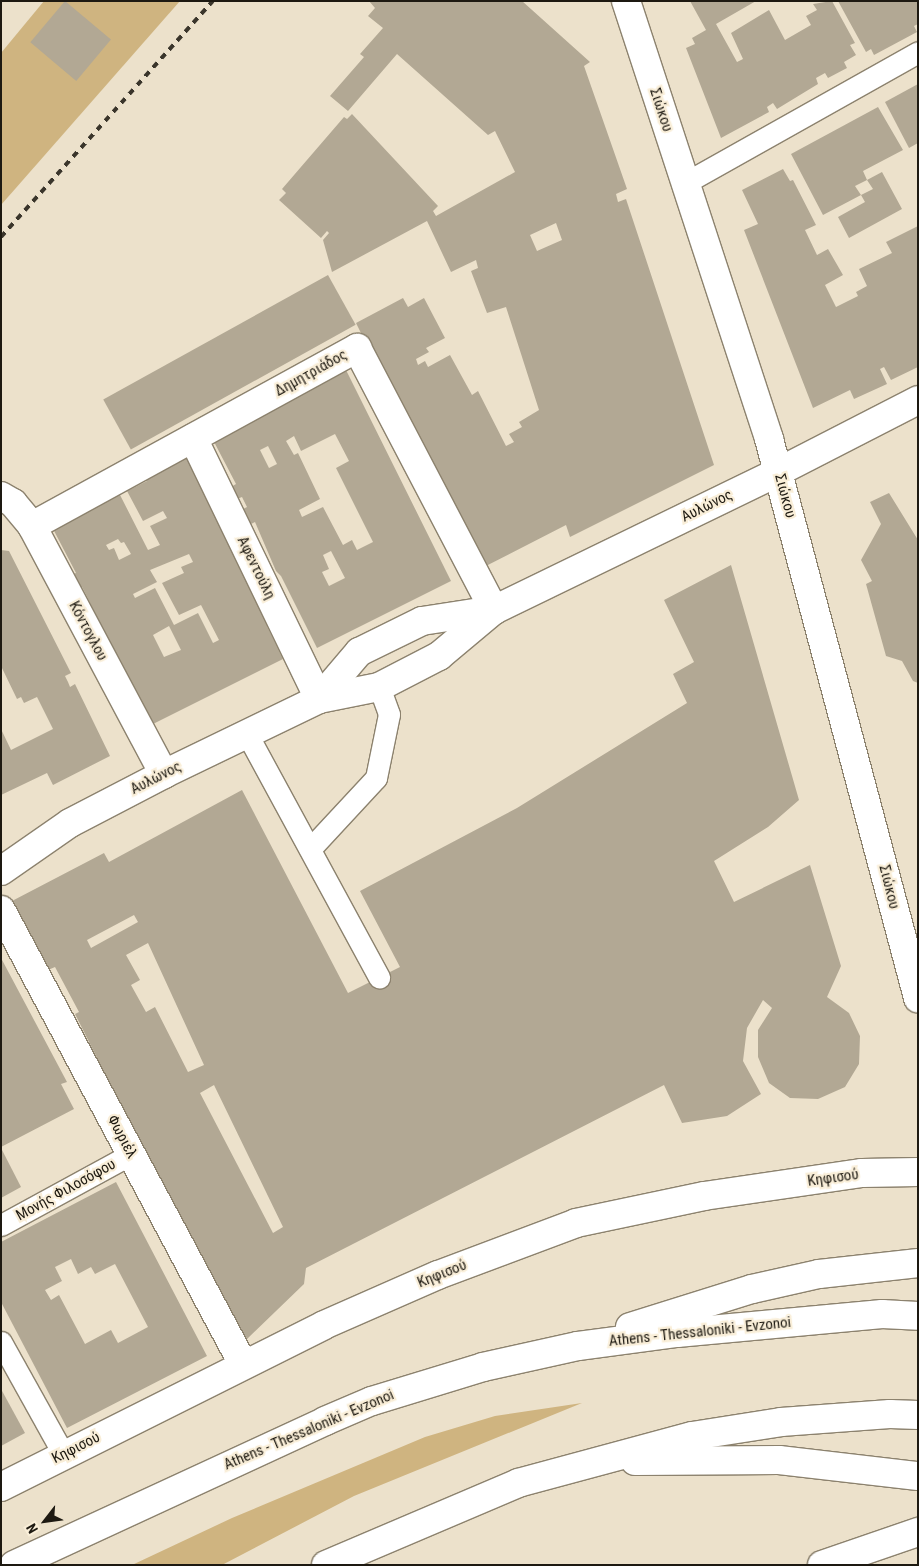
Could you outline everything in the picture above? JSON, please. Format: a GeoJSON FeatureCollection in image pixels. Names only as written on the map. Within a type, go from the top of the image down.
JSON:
{"type":"FeatureCollection","features":[{"type":"Feature","properties":{"kind":"main road","name":"Σιώκου"},"geometry":{"type":"LineString","coordinates":[[626,1],[778,472],[918,998]]}},
{"type":"Feature","properties":{"kind":"main road","name":"Δημητριάδος"},"geometry":{"type":"LineString","coordinates":[[32,526],[357,348],[494,610]]}},
{"type":"Feature","properties":{"kind":"main road","name":"Αυλώνος"},"geometry":{"type":"LineString","coordinates":[[1,871],[70,823],[164,774],[319,699],[379,687],[439,656],[494,610],[778,472],[918,400]]}},
{"type":"Feature","properties":{"kind":"main road","name":"Αφεντούλη"},"geometry":{"type":"LineString","coordinates":[[193,438],[319,699]]}},
{"type":"Feature","properties":{"kind":"main road","name":"Κόντογλου"},"geometry":{"type":"LineString","coordinates":[[1,496],[13,503],[32,526],[164,774]]}},
{"type":"Feature","properties":{"kind":"main road","name":"Αυλώνος"},"geometry":{"type":"LineString","coordinates":[[319,699],[359,652],[422,621],[494,610]]}},
{"type":"Feature","properties":{"kind":"main road","name":"Φωριέλ"},"geometry":{"type":"LineString","coordinates":[[1,910],[243,1364]]}},
{"type":"Feature","properties":{"kind":"main road","name":"Κηφισού"},"geometry":{"type":"LineString","coordinates":[[1,1487],[243,1364],[438,1275],[576,1223],[704,1196],[862,1173],[918,1172]]}},
{"type":"Feature","properties":{"kind":"main road"},"geometry":{"type":"LineString","coordinates":[[578,1346],[652,1319],[752,1288],[819,1274],[918,1263]]}},
{"type":"Feature","properties":{"kind":"main road","name":"Athens - Thessaloniki - Evzonoi"},"geometry":{"type":"LineString","coordinates":[[14,1565],[207,1473],[372,1401],[483,1367],[578,1346],[776,1323],[882,1314],[918,1316]]}},
{"type":"Feature","properties":{"kind":"main road"},"geometry":{"type":"LineString","coordinates":[[326,1565],[518,1483],[692,1436],[781,1422],[890,1414],[918,1415]]}},
{"type":"Feature","properties":{"kind":"main road"},"geometry":{"type":"LineString","coordinates":[[594,1462],[779,1460],[918,1476]]}},
{"type":"Feature","properties":{"kind":"main road"},"geometry":{"type":"LineString","coordinates":[[822,1565],[918,1532]]}},
{"type":"Feature","properties":{"kind":"lane"},"geometry":{"type":"LineString","coordinates":[[685,183],[918,52]]}},
{"type":"Feature","properties":{"kind":"lane"},"geometry":{"type":"LineString","coordinates":[[310,849],[376,778],[389,714],[379,687]]}},
{"type":"Feature","properties":{"kind":"lane"},"geometry":{"type":"LineString","coordinates":[[247,734],[379,977]]}},
{"type":"Feature","properties":{"kind":"lane","name":"Μονής Φιλοσόφου"},"geometry":{"type":"LineString","coordinates":[[1,1225],[131,1154]]}},
{"type":"Feature","properties":{"kind":"lane"},"geometry":{"type":"LineString","coordinates":[[1,1342],[64,1455]]}},
{"type":"Feature","properties":{"kind":"shaded area"},"geometry":{"type":"Polygon","coordinates":[[[44,1],[180,1],[1,205],[1,53],[44,1]]]}},
{"type":"Feature","properties":{"kind":"shaded area"},"geometry":{"type":"Polygon","coordinates":[[[582,1403],[354,1496],[222,1565],[132,1565],[232,1518],[425,1437],[495,1416],[582,1403]]]}},
{"type":"Feature","properties":{"kind":"building"},"geometry":{"type":"Polygon","coordinates":[[[65,1],[111,40],[76,81],[30,42],[65,1]]]}},
{"type":"Feature","properties":{"kind":"building"},"geometry":{"type":"Polygon","coordinates":[[[369,1],[522,1],[590,62],[584,66],[627,189],[616,194],[618,202],[626,199],[714,465],[570,537],[566,525],[478,570],[356,323],[403,298],[408,307],[424,298],[445,338],[426,348],[429,352],[416,359],[418,365],[425,361],[428,367],[450,355],[472,395],[478,391],[506,446],[514,442],[509,434],[522,427],[519,422],[539,410],[506,307],[487,313],[471,271],[478,268],[476,260],[451,272],[427,221],[332,272],[323,240],[329,233],[327,231],[321,238],[279,200],[286,193],[282,189],[344,117],[347,119],[352,114],[438,206],[433,211],[436,216],[515,172],[495,131],[488,135],[397,54],[348,111],[330,96],[364,57],[360,54],[383,28],[368,16],[375,8],[369,1]],[[556,223],[530,235],[537,251],[562,240],[556,223]]]}},
{"type":"Feature","properties":{"kind":"building"},"geometry":{"type":"Polygon","coordinates":[[[690,1],[756,1],[716,24],[737,62],[743,59],[731,33],[769,10],[785,40],[811,25],[806,16],[817,10],[813,4],[832,1],[855,43],[850,45],[856,55],[844,62],[847,68],[828,78],[825,73],[816,78],[818,84],[777,109],[773,103],[767,107],[769,112],[721,138],[686,48],[695,44],[692,38],[706,30],[690,1]]]}},
{"type":"Feature","properties":{"kind":"building"},"geometry":{"type":"Polygon","coordinates":[[[838,1],[918,1],[918,24],[914,26],[917,32],[874,55],[871,49],[866,52],[838,1]]]}},
{"type":"Feature","properties":{"kind":"building"},"geometry":{"type":"Polygon","coordinates":[[[918,84],[918,143],[909,148],[885,102],[918,84]]]}},
{"type":"Feature","properties":{"kind":"building"},"geometry":{"type":"Polygon","coordinates":[[[878,107],[903,150],[863,171],[867,180],[855,186],[861,195],[823,215],[791,154],[878,107]]]}},
{"type":"Feature","properties":{"kind":"building"},"geometry":{"type":"Polygon","coordinates":[[[783,169],[790,181],[793,180],[816,225],[805,230],[817,255],[828,249],[843,275],[825,285],[836,307],[858,296],[856,292],[867,286],[859,269],[892,253],[886,242],[918,226],[918,367],[891,380],[884,367],[880,369],[887,384],[854,399],[850,390],[813,408],[744,230],[758,224],[742,190],[783,169]]]}},
{"type":"Feature","properties":{"kind":"building"},"geometry":{"type":"Polygon","coordinates":[[[882,172],[902,209],[849,238],[838,217],[865,202],[861,195],[873,189],[867,180],[882,172]]]}},
{"type":"Feature","properties":{"kind":"building"},"geometry":{"type":"Polygon","coordinates":[[[328,275],[356,325],[131,449],[103,400],[328,275]]]}},
{"type":"Feature","properties":{"kind":"building"},"geometry":{"type":"Polygon","coordinates":[[[346,370],[451,581],[317,648],[281,576],[276,571],[255,522],[251,524],[243,509],[247,507],[242,497],[237,499],[231,487],[236,484],[212,438],[346,370]],[[335,434],[301,451],[294,436],[286,441],[294,455],[298,453],[320,499],[299,510],[302,517],[323,507],[343,545],[352,540],[357,550],[373,542],[336,468],[349,461],[335,434]],[[268,446],[260,450],[269,468],[277,464],[268,446]],[[331,551],[323,555],[329,569],[322,572],[329,586],[345,578],[331,551]]]}},
{"type":"Feature","properties":{"kind":"building"},"geometry":{"type":"Polygon","coordinates":[[[185,454],[271,624],[267,626],[283,659],[151,725],[82,587],[77,589],[71,575],[76,573],[51,525],[118,491],[148,550],[160,545],[150,526],[167,518],[163,511],[143,521],[127,491],[147,481],[144,476],[185,454]],[[118,539],[106,545],[109,550],[114,548],[119,560],[131,554],[124,542],[121,543],[118,539]],[[189,554],[150,570],[157,582],[133,594],[135,598],[155,588],[174,625],[198,613],[213,643],[219,640],[201,605],[179,615],[162,583],[184,573],[181,567],[193,562],[189,554]],[[169,626],[153,635],[164,657],[181,650],[169,626]]]}},
{"type":"Feature","properties":{"kind":"building"},"geometry":{"type":"Polygon","coordinates":[[[889,493],[918,540],[918,683],[913,681],[902,661],[886,656],[866,584],[872,581],[861,560],[881,524],[870,502],[889,493]]]}},
{"type":"Feature","properties":{"kind":"building"},"geometry":{"type":"Polygon","coordinates":[[[1,550],[9,551],[71,673],[65,676],[70,687],[75,684],[110,756],[53,785],[47,773],[1,795],[1,729],[11,750],[53,729],[37,697],[24,703],[21,697],[17,699],[1,666],[1,550]]]}},
{"type":"Feature","properties":{"kind":"building"},"geometry":{"type":"Polygon","coordinates":[[[731,565],[799,800],[768,827],[714,861],[734,902],[810,865],[841,966],[827,997],[849,1013],[860,1036],[859,1064],[845,1087],[818,1099],[790,1098],[769,1083],[758,1057],[758,1030],[772,1008],[763,1000],[747,1028],[743,1061],[761,1094],[727,1116],[682,1123],[664,1085],[306,1268],[304,1284],[247,1339],[206,1268],[100,1064],[75,1014],[79,1012],[55,967],[48,970],[12,901],[104,853],[109,862],[242,790],[348,993],[400,967],[360,891],[517,808],[687,703],[673,674],[694,662],[664,600],[731,565]],[[134,915],[87,940],[91,948],[138,922],[134,915]],[[148,943],[126,955],[140,980],[131,985],[146,1012],[155,1007],[188,1072],[204,1065],[148,943]],[[214,1085],[200,1093],[273,1233],[283,1227],[214,1085]]]}},
{"type":"Feature","properties":{"kind":"building"},"geometry":{"type":"Polygon","coordinates":[[[1,958],[67,1082],[61,1084],[74,1109],[1,1147],[1,958]]]}},
{"type":"Feature","properties":{"kind":"building"},"geometry":{"type":"Polygon","coordinates":[[[1,1148],[21,1187],[1,1198],[1,1148]]]}},
{"type":"Feature","properties":{"kind":"building"},"geometry":{"type":"Polygon","coordinates":[[[116,1182],[207,1356],[67,1428],[1,1302],[1,1242],[116,1182]],[[71,1259],[55,1267],[62,1281],[45,1290],[51,1300],[59,1295],[85,1344],[111,1330],[118,1343],[148,1327],[115,1264],[95,1274],[91,1267],[78,1274],[71,1259]]]}},
{"type":"Feature","properties":{"kind":"building"},"geometry":{"type":"Polygon","coordinates":[[[1,1389],[25,1433],[1,1446],[1,1389]]]}},
{"type":"Feature","properties":{"kind":"railway"},"geometry":{"type":"LineString","coordinates":[[1,237],[213,1]]}}]}
